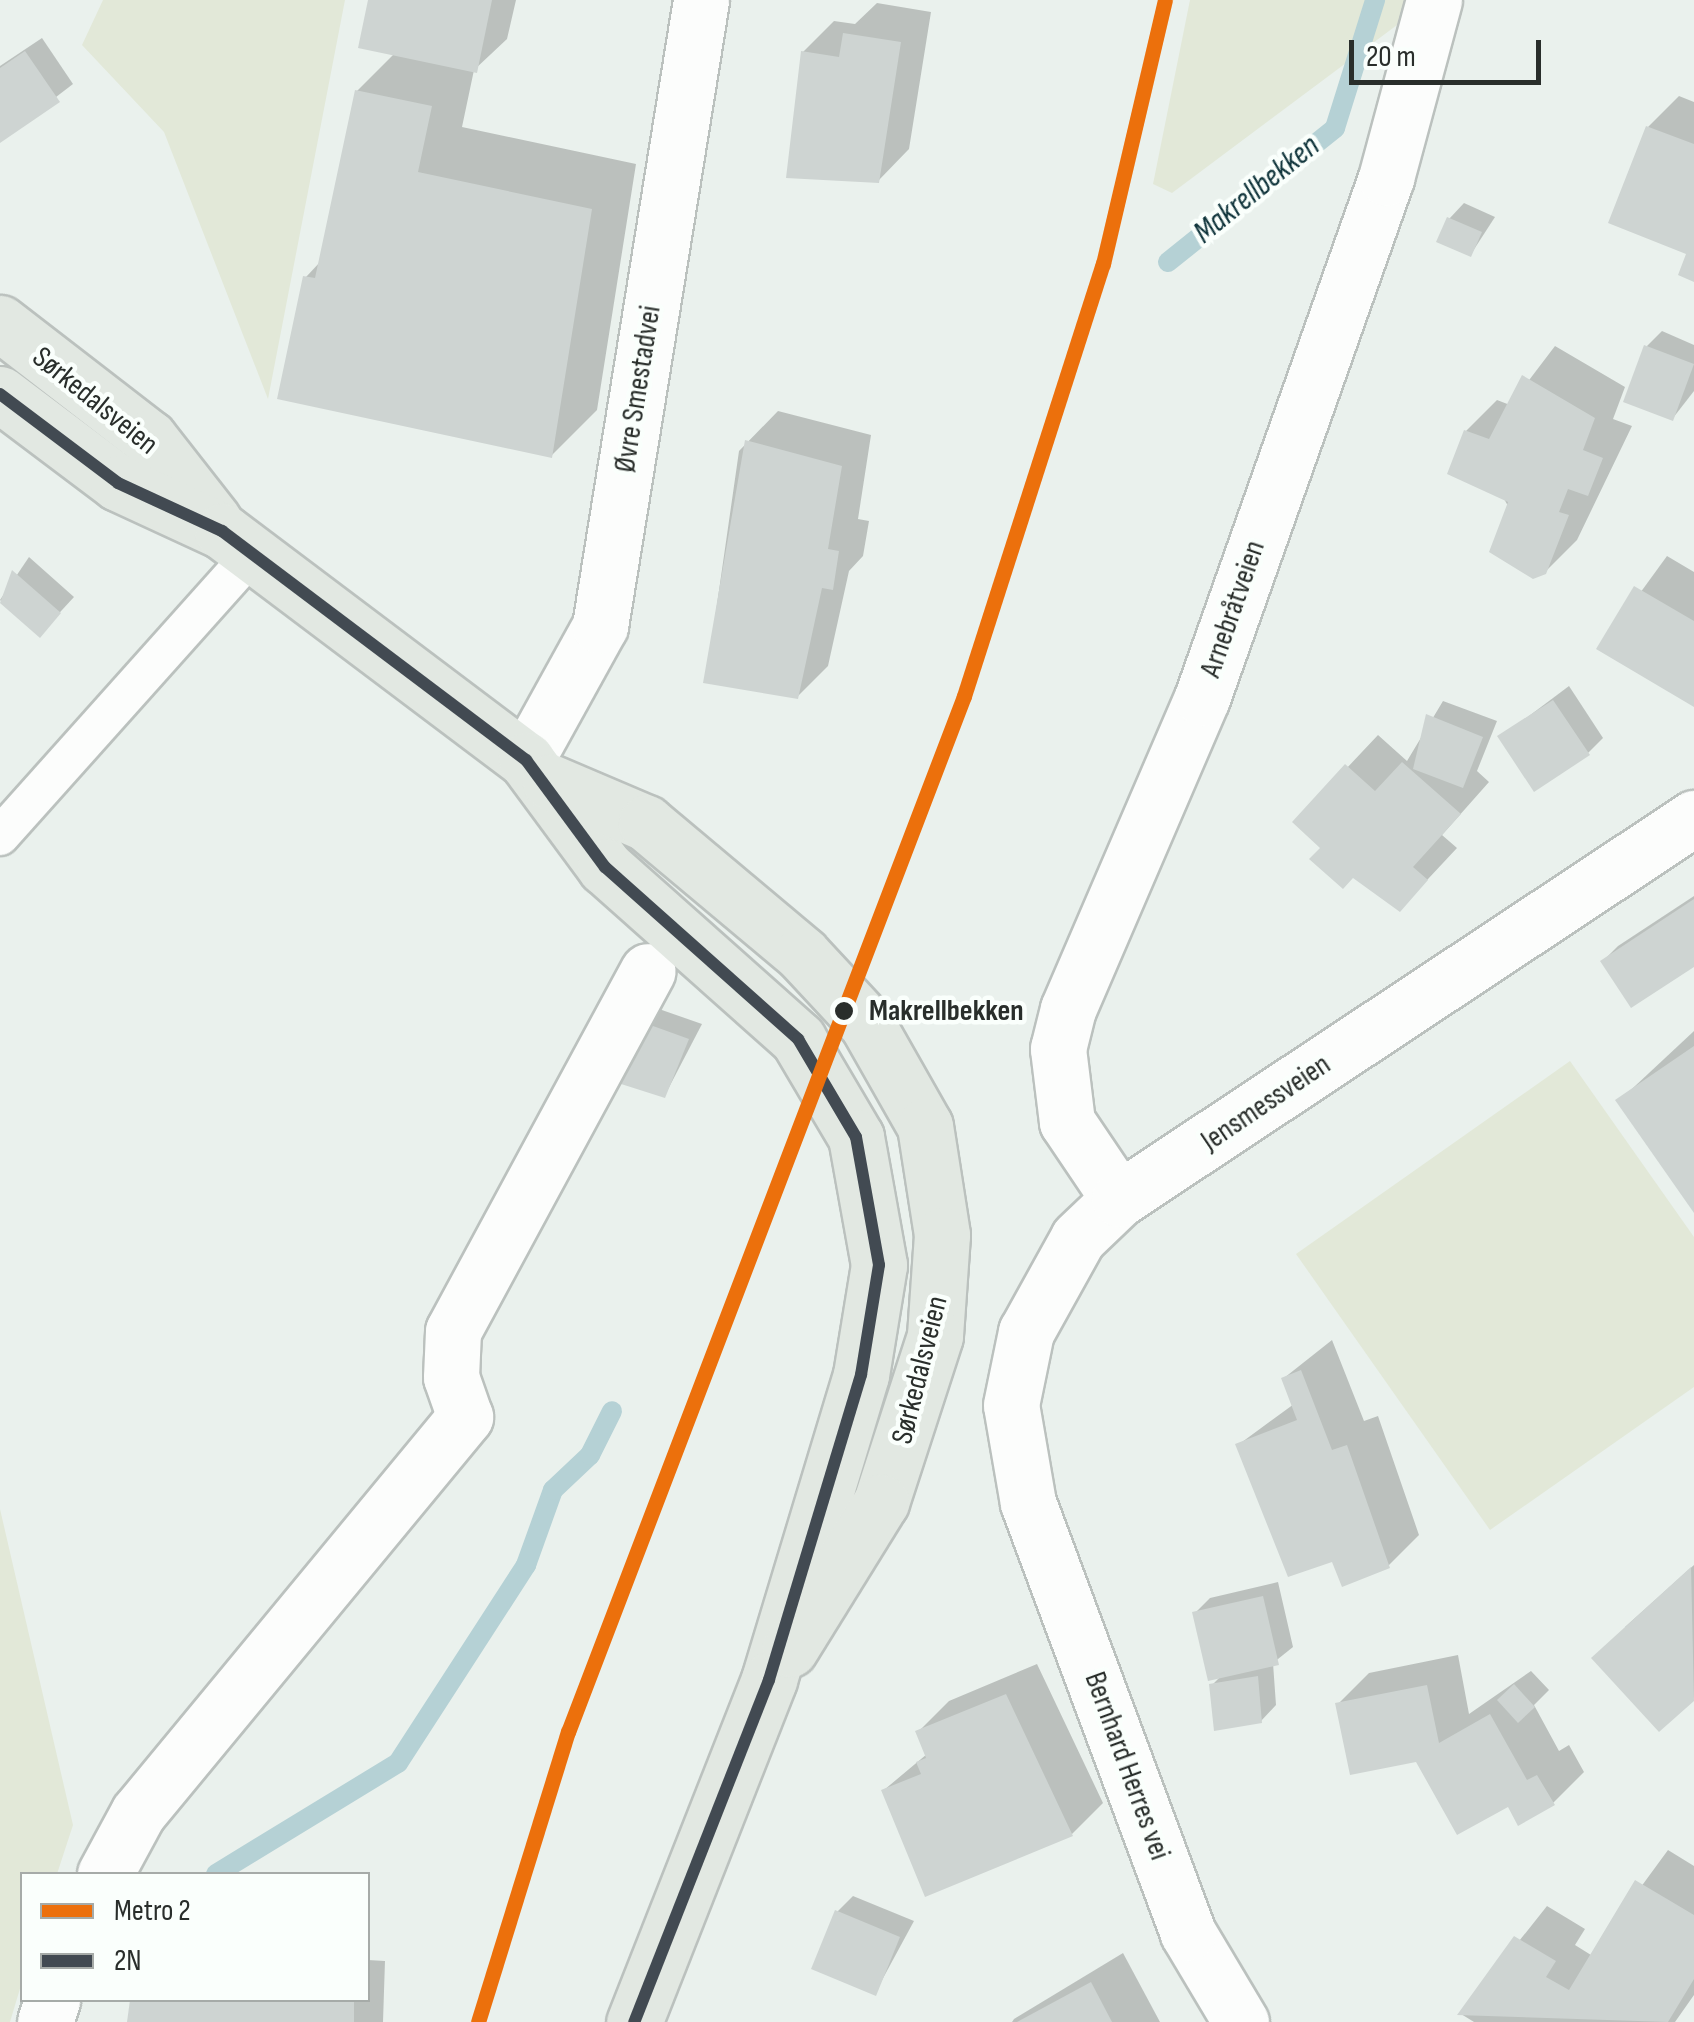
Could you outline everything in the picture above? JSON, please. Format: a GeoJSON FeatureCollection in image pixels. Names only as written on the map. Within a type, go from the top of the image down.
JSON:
{"type":"FeatureCollection","features":[{"type":"Feature","properties":{"kind":"main road","name":"Sørkedalsveien"},"geometry":{"type":"LineString","coordinates":[[0,324],[149,438],[238,542]]}},
{"type":"Feature","properties":{"kind":"main road","name":"Sørkedalsveien"},"geometry":{"type":"LineString","coordinates":[[0,394],[118,482],[238,542],[538,771],[646,823],[774,929],[888,1054],[925,1126],[938,1178],[934,1336],[882,1502],[769,1680]]}},
{"type":"Feature","properties":{"kind":"main road","name":"Sørkedalsveien"},"geometry":{"type":"LineString","coordinates":[[538,771],[605,866],[751,988],[822,1072],[856,1137],[876,1221],[873,1318],[769,1680],[634,2022]]}},
{"type":"Feature","properties":{"kind":"street","name":"Øvre Smestadvei"},"geometry":{"type":"LineString","coordinates":[[538,771],[600,626],[700,0]]}},
{"type":"Feature","properties":{"kind":"street","name":"Arnebråtveien"},"geometry":{"type":"LineString","coordinates":[[1119,1199],[1067,1122],[1058,1048],[1068,1009],[1202,698],[1386,178],[1434,0]]}},
{"type":"Feature","properties":{"kind":"street","name":"Jensmessveien"},"geometry":{"type":"LineString","coordinates":[[1028,1504],[1012,1405],[1026,1332],[1078,1238],[1119,1199],[1694,818]]}},
{"type":"Feature","properties":{"kind":"street"},"geometry":{"type":"LineString","coordinates":[[106,1872],[138,1813],[465,1417],[451,1378],[453,1331],[648,971]]}},
{"type":"Feature","properties":{"kind":"street","name":"Bernhard Herres vei"},"geometry":{"type":"LineString","coordinates":[[1028,1504],[1188,1933],[1240,2022]]}},
{"type":"Feature","properties":{"kind":"lane"},"geometry":{"type":"LineString","coordinates":[[0,836],[238,542]]}},
{"type":"Feature","properties":{"kind":"green space"},"geometry":{"type":"Polygon","coordinates":[[[103,0],[345,0],[268,399],[164,132],[82,45],[103,0]]]}},
{"type":"Feature","properties":{"kind":"green space"},"geometry":{"type":"Polygon","coordinates":[[[1190,0],[1405,0],[1397,25],[1172,193],[1153,184],[1190,0]]]}},
{"type":"Feature","properties":{"kind":"green space"},"geometry":{"type":"Polygon","coordinates":[[[1570,1061],[1694,1237],[1694,1387],[1490,1530],[1296,1254],[1570,1061]]]}},
{"type":"Feature","properties":{"kind":"green space"},"geometry":{"type":"Polygon","coordinates":[[[0,1509],[73,1825],[58,1872],[20,1872],[20,1989],[10,2022],[0,2022],[0,1509]]]}},
{"type":"Feature","properties":{"kind":"building"},"geometry":{"type":"Polygon","coordinates":[[[368,0],[492,0],[477,73],[358,48],[368,0]]]}},
{"type":"Feature","properties":{"kind":"building"},"geometry":{"type":"Polygon","coordinates":[[[843,33],[901,42],[879,183],[786,178],[801,51],[839,57],[843,33]]]}},
{"type":"Feature","properties":{"kind":"building"},"geometry":{"type":"Polygon","coordinates":[[[25,51],[60,102],[0,143],[0,68],[25,51]]]}},
{"type":"Feature","properties":{"kind":"building"},"geometry":{"type":"Polygon","coordinates":[[[355,90],[432,106],[418,172],[592,209],[552,458],[277,399],[303,276],[315,278],[355,90]]]}},
{"type":"Feature","properties":{"kind":"building"},"geometry":{"type":"Polygon","coordinates":[[[1646,126],[1694,144],[1694,282],[1678,275],[1686,254],[1608,223],[1646,126]]]}},
{"type":"Feature","properties":{"kind":"building"},"geometry":{"type":"Polygon","coordinates":[[[1447,217],[1482,232],[1471,257],[1436,242],[1447,217]]]}},
{"type":"Feature","properties":{"kind":"building"},"geometry":{"type":"Polygon","coordinates":[[[1644,345],[1694,364],[1673,421],[1623,402],[1644,345]]]}},
{"type":"Feature","properties":{"kind":"building"},"geometry":{"type":"Polygon","coordinates":[[[1522,375],[1595,418],[1583,450],[1603,458],[1588,496],[1568,489],[1559,512],[1569,515],[1546,574],[1533,579],[1489,552],[1508,502],[1447,474],[1464,430],[1489,439],[1522,375]]]}},
{"type":"Feature","properties":{"kind":"building"},"geometry":{"type":"Polygon","coordinates":[[[745,440],[842,466],[828,549],[839,551],[833,590],[822,588],[798,699],[703,683],[745,440]]]}},
{"type":"Feature","properties":{"kind":"building"},"geometry":{"type":"Polygon","coordinates":[[[12,570],[61,613],[40,638],[0,603],[12,570]]]}},
{"type":"Feature","properties":{"kind":"building"},"geometry":{"type":"Polygon","coordinates":[[[1634,586],[1694,621],[1694,707],[1596,649],[1634,586]]]}},
{"type":"Feature","properties":{"kind":"building"},"geometry":{"type":"Polygon","coordinates":[[[1553,700],[1590,755],[1534,792],[1497,736],[1553,700]]]}},
{"type":"Feature","properties":{"kind":"building"},"geometry":{"type":"Polygon","coordinates":[[[1426,714],[1483,737],[1463,788],[1413,769],[1426,714]]]}},
{"type":"Feature","properties":{"kind":"building"},"geometry":{"type":"Polygon","coordinates":[[[1402,762],[1461,814],[1413,867],[1428,880],[1400,912],[1353,878],[1343,889],[1309,859],[1320,848],[1292,822],[1345,764],[1375,791],[1402,762]]]}},
{"type":"Feature","properties":{"kind":"building"},"geometry":{"type":"Polygon","coordinates":[[[1694,899],[1694,967],[1631,1008],[1600,961],[1694,899]]]}},
{"type":"Feature","properties":{"kind":"building"},"geometry":{"type":"Polygon","coordinates":[[[642,1022],[689,1039],[665,1098],[618,1083],[642,1022]]]}},
{"type":"Feature","properties":{"kind":"building"},"geometry":{"type":"Polygon","coordinates":[[[1694,1046],[1694,1213],[1615,1100],[1694,1046]]]}},
{"type":"Feature","properties":{"kind":"building"},"geometry":{"type":"Polygon","coordinates":[[[1301,1370],[1332,1450],[1347,1445],[1390,1568],[1342,1587],[1332,1562],[1288,1577],[1235,1444],[1297,1420],[1281,1378],[1301,1370]]]}},
{"type":"Feature","properties":{"kind":"building"},"geometry":{"type":"Polygon","coordinates":[[[1691,1567],[1694,1701],[1659,1732],[1591,1658],[1691,1567]]]}},
{"type":"Feature","properties":{"kind":"building"},"geometry":{"type":"Polygon","coordinates":[[[1263,1596],[1279,1665],[1208,1681],[1192,1612],[1263,1596]]]}},
{"type":"Feature","properties":{"kind":"building"},"geometry":{"type":"Polygon","coordinates":[[[1258,1676],[1262,1723],[1214,1731],[1209,1684],[1258,1676]]]}},
{"type":"Feature","properties":{"kind":"building"},"geometry":{"type":"Polygon","coordinates":[[[1514,1684],[1535,1707],[1518,1723],[1497,1700],[1514,1684]]]}},
{"type":"Feature","properties":{"kind":"building"},"geometry":{"type":"Polygon","coordinates":[[[1427,1685],[1439,1743],[1490,1714],[1527,1780],[1537,1775],[1555,1805],[1518,1826],[1508,1807],[1457,1835],[1416,1762],[1350,1775],[1335,1703],[1427,1685]]]}},
{"type":"Feature","properties":{"kind":"building"},"geometry":{"type":"Polygon","coordinates":[[[1006,1694],[1073,1836],[925,1897],[881,1790],[921,1774],[916,1762],[926,1758],[915,1731],[1006,1694]]]}},
{"type":"Feature","properties":{"kind":"building"},"geometry":{"type":"Polygon","coordinates":[[[1635,1880],[1694,1915],[1694,1979],[1668,2022],[1457,2015],[1514,1936],[1556,1961],[1546,1977],[1569,1990],[1635,1880]]]}},
{"type":"Feature","properties":{"kind":"building"},"geometry":{"type":"Polygon","coordinates":[[[835,1910],[900,1937],[876,1996],[811,1969],[835,1910]]]}},
{"type":"Feature","properties":{"kind":"building"},"geometry":{"type":"Polygon","coordinates":[[[1091,1982],[1112,2022],[1017,2022],[1091,1982]]]}},
{"type":"Feature","properties":{"kind":"building"},"geometry":{"type":"Polygon","coordinates":[[[130,2002],[354,2002],[354,2022],[127,2022],[130,2002]]]}},
{"type":"Feature","properties":{"kind":"waterway","name":"Makrellbekken"},"geometry":{"type":"LineString","coordinates":[[1168,262],[1335,128],[1375,0]]}},
{"type":"Feature","properties":{"kind":"waterway","name":"Makrellbekken"},"geometry":{"type":"LineString","coordinates":[[219,1872],[398,1763],[526,1565],[553,1490],[590,1455],[612,1411]]}},
{"type":"Feature","properties":{"kind":"metro line","name":"2"},"geometry":{"type":"LineString","coordinates":[[478,2022],[568,1732],[964,696],[1103,264],[1165,0]]}},
{"type":"Feature","properties":{"kind":"transit line","name":"2N"},"geometry":{"type":"LineString","coordinates":[[0,394],[118,483],[222,531],[526,760],[605,867],[798,1039],[856,1137],[879,1265],[861,1375],[769,1680],[634,2022]]}},
{"type":"Feature","properties":{"kind":"place","name":"Makrellbekken"},"geometry":{"type":"Point","coordinates":[844,1011]}}]}
